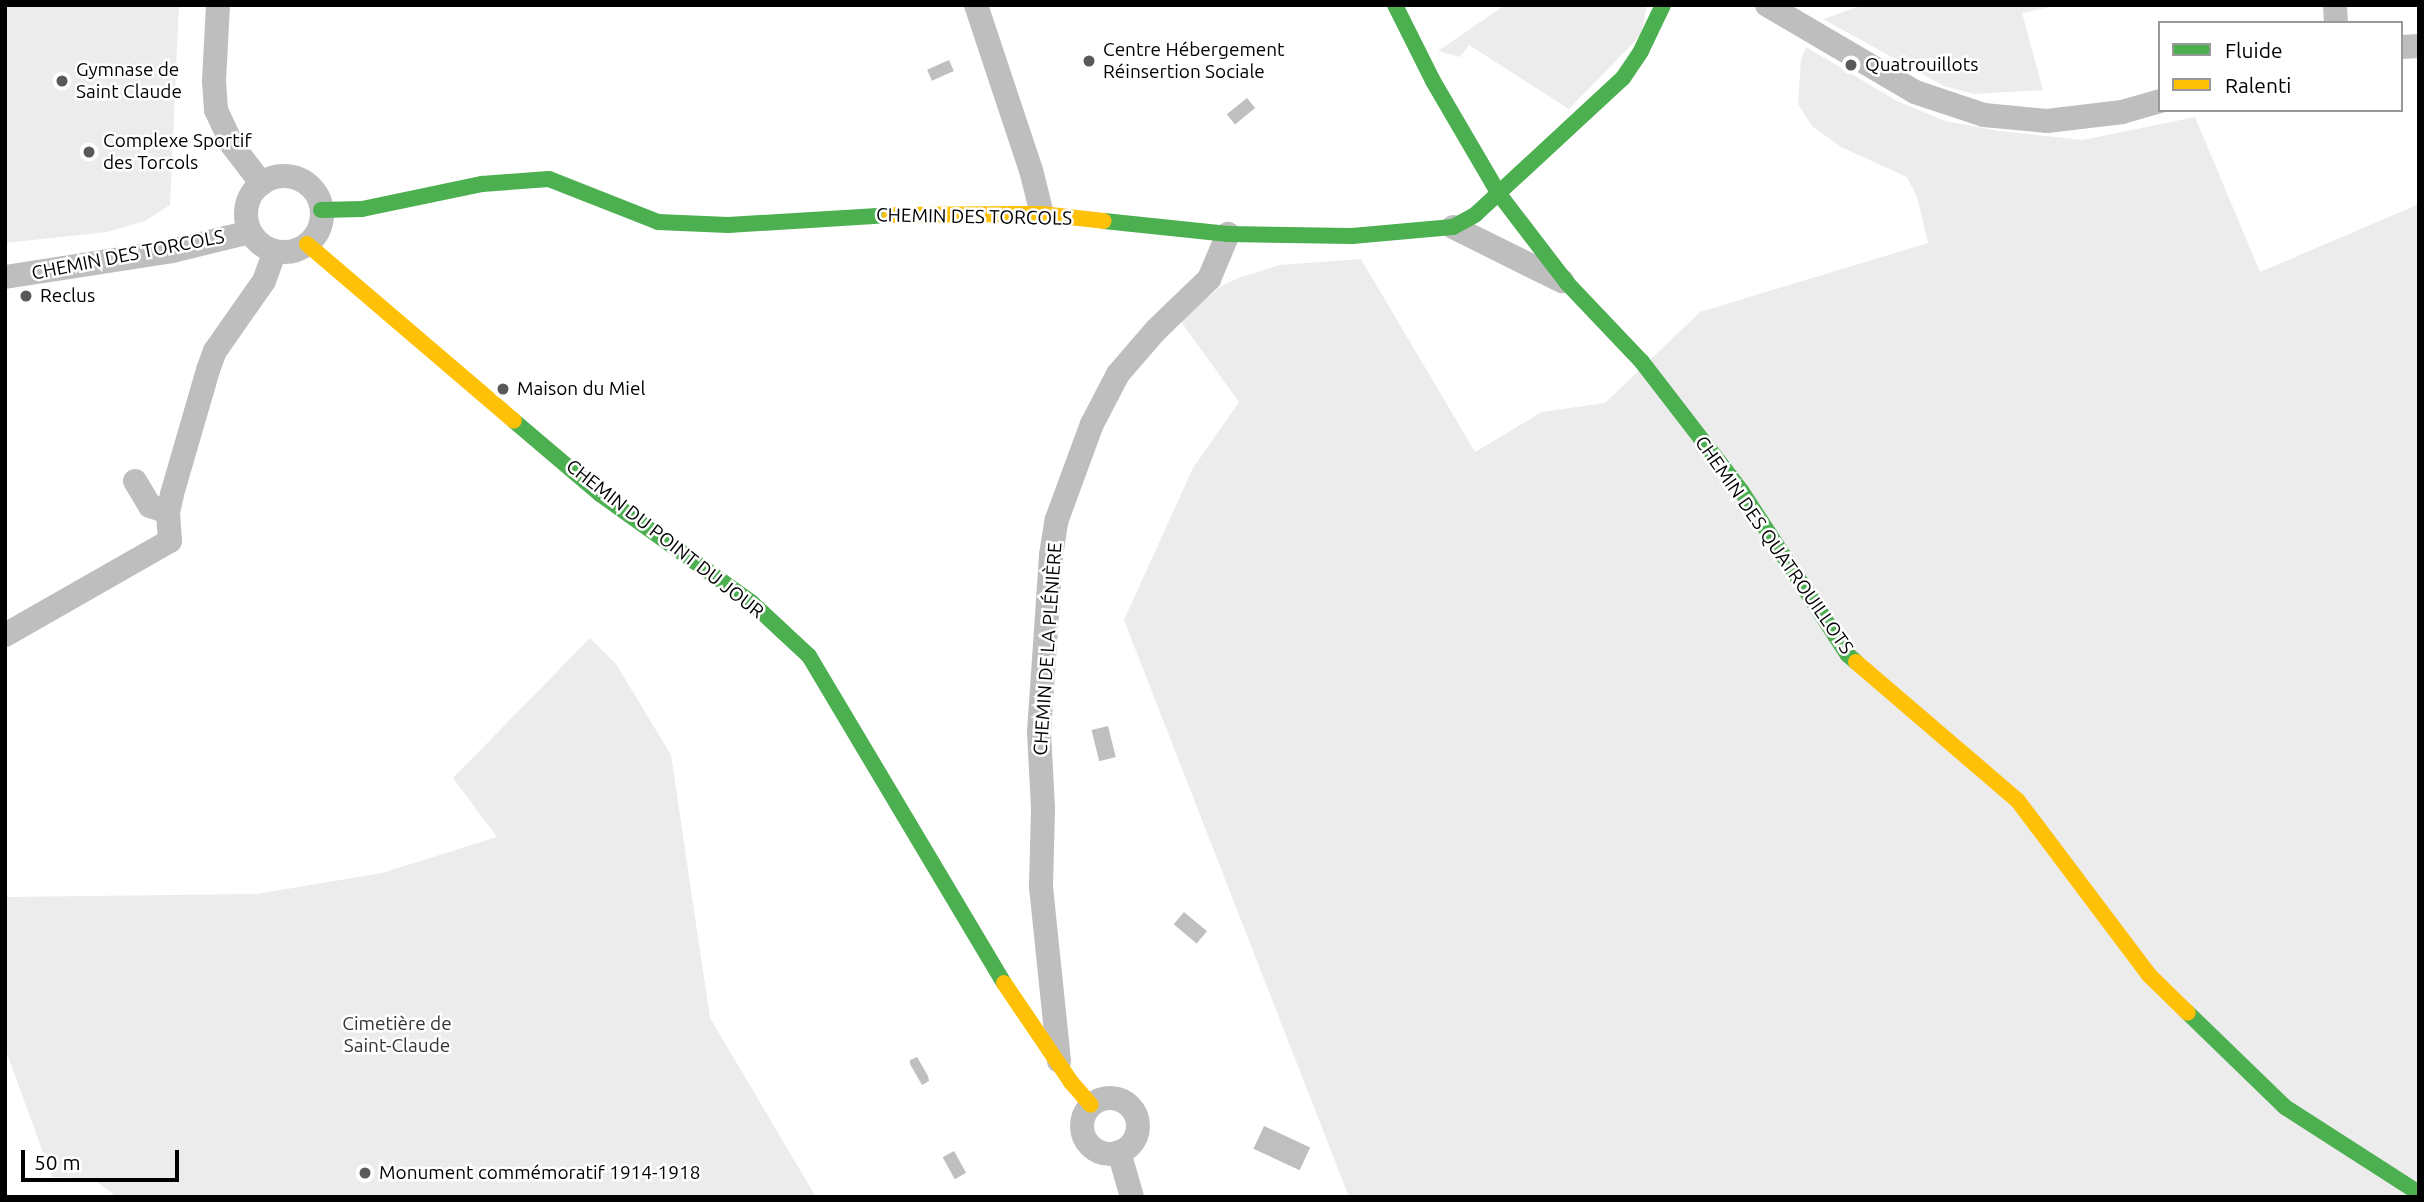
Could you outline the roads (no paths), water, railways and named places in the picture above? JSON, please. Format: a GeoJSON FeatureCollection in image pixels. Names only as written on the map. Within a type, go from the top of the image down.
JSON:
{"type":"FeatureCollection","features":[{"type":"Feature","properties":{"kind":"street"},"geometry":{"type":"LineString","coordinates":[[218,5],[214,82],[216,110],[232,145],[262,184]]}},
{"type":"Feature","properties":{"kind":"street"},"geometry":{"type":"LineString","coordinates":[[976,5],[1031,170],[1042,214]]}},
{"type":"Feature","properties":{"kind":"street","name":"CHEMIN DES QUATROUILLOTS"},"geometry":{"type":"LineString","coordinates":[[1395,5],[1433,81],[1499,194],[1567,283],[1642,362],[1742,492],[1848,654],[2018,801],[2150,975],[2255,1080],[2286,1107],[2419,1193]]}},
{"type":"Feature","properties":{"kind":"street","name":"CHEMIN DES TORCOLS"},"geometry":{"type":"LineString","coordinates":[[321,210],[362,209],[482,184],[549,179],[658,222],[728,225],[867,215],[1042,214],[1228,234],[1352,236],[1453,227],[1476,214],[1499,194],[1623,78],[1641,51],[1663,5]]}},
{"type":"Feature","properties":{"kind":"street"},"geometry":{"type":"LineString","coordinates":[[1767,5],[1915,92],[1984,115],[2047,121],[2122,112],[2158,102]]}},
{"type":"Feature","properties":{"kind":"street"},"geometry":{"type":"LineString","coordinates":[[283,176],[294,177],[313,189],[321,210],[316,234],[307,244],[298,250],[275,251],[256,240],[250,232],[246,211],[254,191],[262,184],[283,176]]}},
{"type":"Feature","properties":{"kind":"street","name":"CHEMIN DES QUATROUILLOTS"},"geometry":{"type":"LineString","coordinates":[[1453,227],[1567,283]]}},
{"type":"Feature","properties":{"kind":"street","name":"CHEMIN DES TORCOLS"},"geometry":{"type":"LineString","coordinates":[[5,277],[172,251],[250,232]]}},
{"type":"Feature","properties":{"kind":"street","name":"CHEMIN DE LA PLÉNIÈRE"},"geometry":{"type":"LineString","coordinates":[[1059,1065],[1041,886],[1043,808],[1038,732],[1051,555],[1057,519],[1092,424],[1118,374],[1156,330],[1209,279],[1228,234]]}},
{"type":"Feature","properties":{"kind":"street","name":"CHEMIN DU POINT DU JOUR"},"geometry":{"type":"LineString","coordinates":[[307,244],[600,494],[752,603],[809,656],[1021,1011],[1091,1105]]}},
{"type":"Feature","properties":{"kind":"street"},"geometry":{"type":"LineString","coordinates":[[5,635],[170,541],[168,512],[215,351],[264,281],[275,251]]}},
{"type":"Feature","properties":{"kind":"street"},"geometry":{"type":"LineString","coordinates":[[135,481],[150,506],[168,512]]}},
{"type":"Feature","properties":{"kind":"street"},"geometry":{"type":"LineString","coordinates":[[1021,1011],[1053,997]]}},
{"type":"Feature","properties":{"kind":"street"},"geometry":{"type":"LineString","coordinates":[[1107,1097],[1116,1098],[1132,1107],[1138,1124],[1133,1142],[1119,1152],[1100,1152],[1086,1140],[1082,1121],[1091,1105],[1107,1097]]}},
{"type":"Feature","properties":{"kind":"street"},"geometry":{"type":"LineString","coordinates":[[1119,1152],[1132,1197]]}},
{"type":"Feature","properties":{"kind":"place","name":"Centre Hébergement Réinsertion Sociale"},"geometry":{"type":"Point","coordinates":[1089,61]}},
{"type":"Feature","properties":{"kind":"place","name":"Quatrouillots"},"geometry":{"type":"Point","coordinates":[1851,65]}},
{"type":"Feature","properties":{"kind":"place","name":"Gymnase de Saint Claude"},"geometry":{"type":"Point","coordinates":[62,81]}},
{"type":"Feature","properties":{"kind":"place","name":"Complexe Sportif des Torcols"},"geometry":{"type":"Point","coordinates":[89,152]}},
{"type":"Feature","properties":{"kind":"place","name":"Reclus"},"geometry":{"type":"Point","coordinates":[26,296]}},
{"type":"Feature","properties":{"kind":"place","name":"Maison du Miel"},"geometry":{"type":"Point","coordinates":[503,389]}},
{"type":"Feature","properties":{"kind":"place","name":"Monument commémoratif 1914-1918"},"geometry":{"type":"Point","coordinates":[365,1173]}},
{"type":"Feature","properties":{"kind":"park label","name":"Cimetière de Saint-Claude"},"geometry":{"type":"Point","coordinates":[397,1035]}}]}
